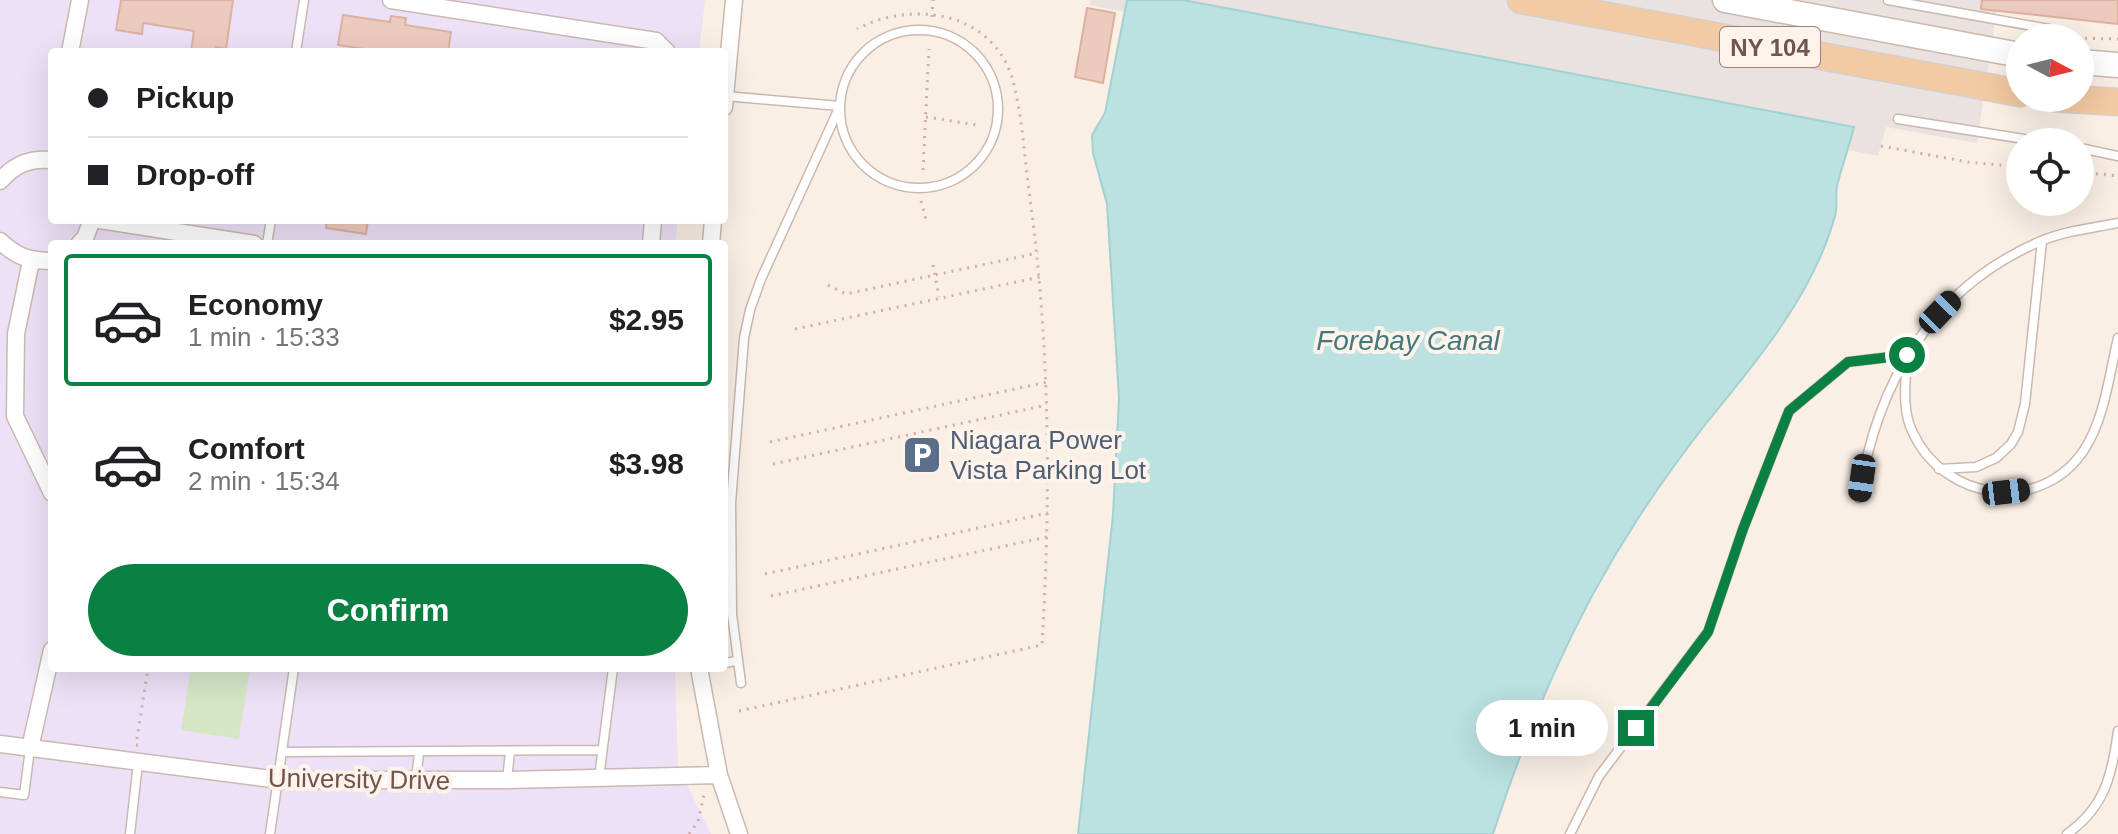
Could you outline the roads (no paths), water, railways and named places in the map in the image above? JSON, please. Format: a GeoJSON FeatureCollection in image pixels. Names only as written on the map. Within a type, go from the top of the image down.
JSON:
{"type":"FeatureCollection","features":[{"type":"Feature","properties":{"kind":"main road","name":"NY 104"},"geometry":{"type":"LineString","coordinates":[[1521,0],[2006,90]]}},
{"type":"Feature","properties":{"kind":"main road"},"geometry":{"type":"LineString","coordinates":[[1725,0],[2006,52]]}},
{"type":"Feature","properties":{"kind":"main road"},"geometry":{"type":"LineString","coordinates":[[2094,63],[2118,65]]}},
{"type":"Feature","properties":{"kind":"main road"},"geometry":{"type":"LineString","coordinates":[[2094,100],[2118,102]]}},
{"type":"Feature","properties":{"kind":"street"},"geometry":{"type":"LineString","coordinates":[[71,48],[80,0]]}},
{"type":"Feature","properties":{"kind":"street"},"geometry":{"type":"LineString","coordinates":[[391,0],[656,41],[663,48]]}},
{"type":"Feature","properties":{"kind":"street"},"geometry":{"type":"LineString","coordinates":[[728,64],[734,0]]}},
{"type":"Feature","properties":{"kind":"street"},"geometry":{"type":"LineString","coordinates":[[0,181],[11,169],[29,160],[48,157]]}},
{"type":"Feature","properties":{"kind":"street"},"geometry":{"type":"LineString","coordinates":[[126,224],[228,240]]}},
{"type":"Feature","properties":{"kind":"street"},"geometry":{"type":"LineString","coordinates":[[0,241],[13,254],[31,261],[48,261]]}},
{"type":"Feature","properties":{"kind":"street"},"geometry":{"type":"LineString","coordinates":[[31,261],[16,334],[15,416],[48,485]]}},
{"type":"Feature","properties":{"kind":"street"},"geometry":{"type":"LineString","coordinates":[[30,748],[48,668]]}},
{"type":"Feature","properties":{"kind":"street"},"geometry":{"type":"LineString","coordinates":[[700,672],[719,775],[739,834]]}},
{"type":"Feature","properties":{"kind":"street","name":"University Drive"},"geometry":{"type":"LineString","coordinates":[[0,744],[279,780],[507,780],[719,775]]}},
{"type":"Feature","properties":{"kind":"lane"},"geometry":{"type":"LineString","coordinates":[[297,48],[304,0]]}},
{"type":"Feature","properties":{"kind":"lane"},"geometry":{"type":"LineString","coordinates":[[1888,0],[2021,24]]}},
{"type":"Feature","properties":{"kind":"lane"},"geometry":{"type":"LineString","coordinates":[[741,683],[730,573],[728,463],[742,352],[750,310],[761,279],[840,106],[845,79],[857,59],[873,43],[894,33],[916,29],[938,31],[959,40],[976,54],[989,72],[997,93],[998,115],[992,140],[978,161],[959,177],[936,187],[911,188],[887,182],[865,168],[850,148],[841,125],[840,106]]}},
{"type":"Feature","properties":{"kind":"lane"},"geometry":{"type":"LineString","coordinates":[[728,96],[840,106]]}},
{"type":"Feature","properties":{"kind":"lane"},"geometry":{"type":"LineString","coordinates":[[1898,119],[2006,136]]}},
{"type":"Feature","properties":{"kind":"lane"},"geometry":{"type":"LineString","coordinates":[[2094,151],[2118,156]]}},
{"type":"Feature","properties":{"kind":"lane"},"geometry":{"type":"LineString","coordinates":[[1859,498],[1865,459],[1886,395],[1923,331],[1982,273],[2042,241],[2118,223]]}},
{"type":"Feature","properties":{"kind":"lane"},"geometry":{"type":"LineString","coordinates":[[1939,469],[1976,467],[1996,458],[2011,444],[2018,432],[2025,404],[2042,241]]}},
{"type":"Feature","properties":{"kind":"lane"},"geometry":{"type":"LineString","coordinates":[[1907,355],[1905,411],[1912,432],[1926,456],[1939,469],[1966,486],[2006,492],[2038,486],[2077,459],[2095,430],[2118,338]]}},
{"type":"Feature","properties":{"kind":"lane"},"geometry":{"type":"LineString","coordinates":[[1570,834],[1599,776],[1708,632],[1743,529],[1789,411],[1848,362],[1907,355]]}},
{"type":"Feature","properties":{"kind":"lane"},"geometry":{"type":"LineString","coordinates":[[728,662],[737,661]]}},
{"type":"Feature","properties":{"kind":"lane"},"geometry":{"type":"LineString","coordinates":[[270,834],[293,672]]}},
{"type":"Feature","properties":{"kind":"lane"},"geometry":{"type":"LineString","coordinates":[[599,778],[612,672]]}},
{"type":"Feature","properties":{"kind":"lane"},"geometry":{"type":"LineString","coordinates":[[2067,834],[2076,828],[2106,791],[2118,731]]}},
{"type":"Feature","properties":{"kind":"lane"},"geometry":{"type":"LineString","coordinates":[[0,792],[24,795],[30,748]]}},
{"type":"Feature","properties":{"kind":"lane"},"geometry":{"type":"LineString","coordinates":[[283,752],[602,750]]}},
{"type":"Feature","properties":{"kind":"lane"},"geometry":{"type":"LineString","coordinates":[[507,780],[510,752]]}},
{"type":"Feature","properties":{"kind":"lane"},"geometry":{"type":"LineString","coordinates":[[416,780],[419,753]]}},
{"type":"Feature","properties":{"kind":"lane"},"geometry":{"type":"LineString","coordinates":[[130,834],[138,763]]}},
{"type":"Feature","properties":{"kind":"water","name":"Forebay Canal"},"geometry":{"type":"Polygon","coordinates":[[[1127,0],[1183,0],[1854,127],[1837,186],[1835,216],[1813,272],[1782,324],[1645,507],[1592,595],[1554,672],[1493,834],[1078,834],[1113,515],[1119,398],[1107,204],[1093,153],[1092,135],[1105,113],[1127,0]]]}},
{"type":"Feature","properties":{"kind":"place","name":"Niagara Power Vista Parking Lot"},"geometry":{"type":"Point","coordinates":[922,455]}}]}
